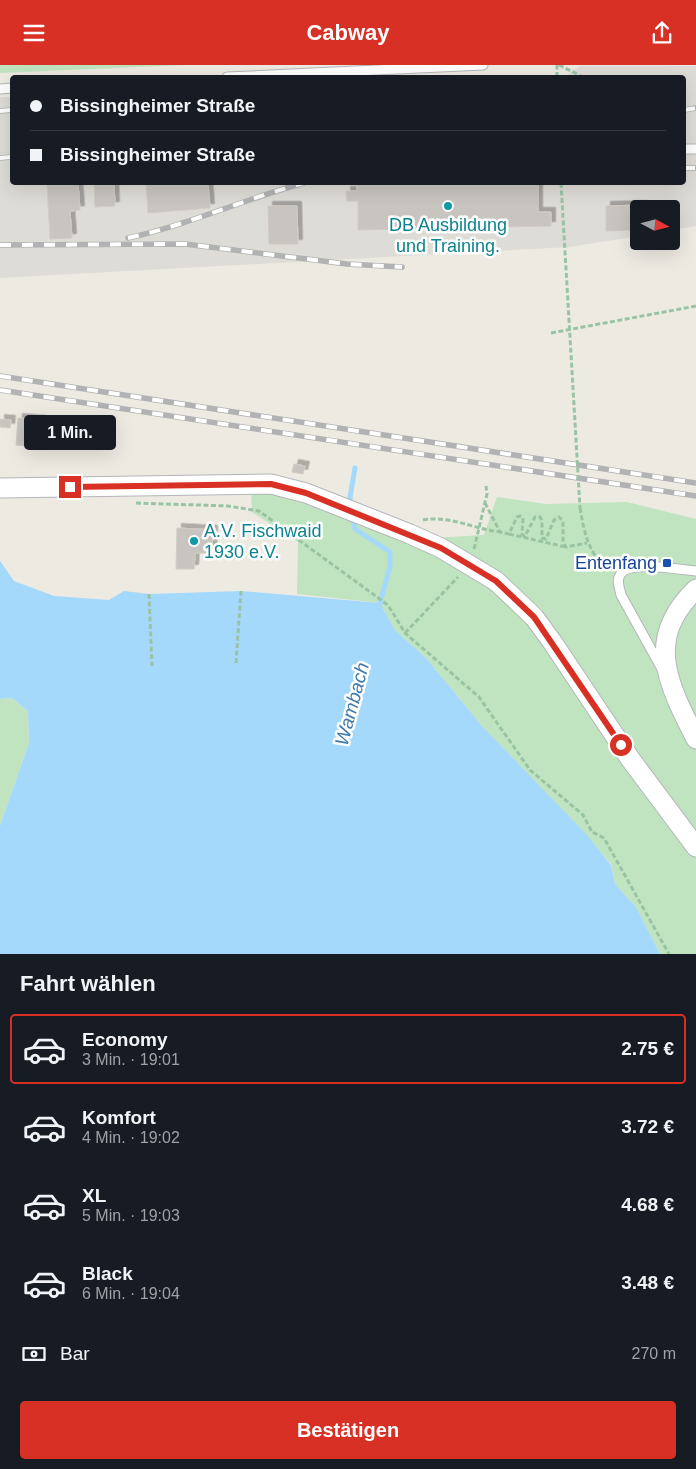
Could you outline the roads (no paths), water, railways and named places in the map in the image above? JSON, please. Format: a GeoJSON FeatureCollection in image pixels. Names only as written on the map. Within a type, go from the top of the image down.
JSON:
{"type":"FeatureCollection","features":[{"type":"Feature","properties":{"kind":"street"},"geometry":{"type":"LineString","coordinates":[[0,488],[271,484],[306,493],[410,534],[470,564],[496,581],[534,617],[631,760],[696,847]]}},
{"type":"Feature","properties":{"kind":"street"},"geometry":{"type":"LineString","coordinates":[[696,589],[682,603],[670,626],[665,650],[668,680],[696,739]]}},
{"type":"Feature","properties":{"kind":"lane"},"geometry":{"type":"LineString","coordinates":[[270,75],[483,65]]}},
{"type":"Feature","properties":{"kind":"lane"},"geometry":{"type":"LineString","coordinates":[[668,680],[621,595],[618,583],[620,575],[627,568],[638,565],[696,571]]}},
{"type":"Feature","properties":{"kind":"water"},"geometry":{"type":"Polygon","coordinates":[[[0,561],[14,581],[54,596],[109,600],[124,591],[149,594],[241,591],[380,603],[395,630],[427,659],[482,726],[587,835],[611,865],[615,884],[636,907],[660,954],[0,954],[0,826],[29,743],[28,711],[12,698],[0,699],[0,561]]]}},
{"type":"Feature","properties":{"kind":"waterway","name":"Wambach"},"geometry":{"type":"LineString","coordinates":[[351,508],[350,497],[355,468]]}},
{"type":"Feature","properties":{"kind":"waterway","name":"Wambach"},"geometry":{"type":"LineString","coordinates":[[352,516],[355,529],[390,552],[390,566],[379,607]]}},
{"type":"Feature","properties":{"kind":"railway"},"geometry":{"type":"LineString","coordinates":[[686,110],[696,108]]}},
{"type":"Feature","properties":{"kind":"railway"},"geometry":{"type":"LineString","coordinates":[[0,111],[10,110]]}},
{"type":"Feature","properties":{"kind":"railway"},"geometry":{"type":"LineString","coordinates":[[0,158],[10,157]]}},
{"type":"Feature","properties":{"kind":"railway"},"geometry":{"type":"LineString","coordinates":[[686,168],[696,168]]}},
{"type":"Feature","properties":{"kind":"railway"},"geometry":{"type":"LineString","coordinates":[[128,238],[150,233],[298,185]]}},
{"type":"Feature","properties":{"kind":"railway"},"geometry":{"type":"LineString","coordinates":[[0,245],[185,244],[347,264],[402,267]]}},
{"type":"Feature","properties":{"kind":"railway"},"geometry":{"type":"LineString","coordinates":[[0,376],[696,483]]}},
{"type":"Feature","properties":{"kind":"railway"},"geometry":{"type":"LineString","coordinates":[[0,390],[696,496]]}},
{"type":"Feature","properties":{"kind":"place","name":"DB Ausbildung und Training."},"geometry":{"type":"Point","coordinates":[448,206]}},
{"type":"Feature","properties":{"kind":"place","name":"A.V. Fischwaid 1930 e.V."},"geometry":{"type":"Point","coordinates":[194,541]}},
{"type":"Feature","properties":{"kind":"place","name":"Entenfang"},"geometry":{"type":"Point","coordinates":[667,563]}}]}
